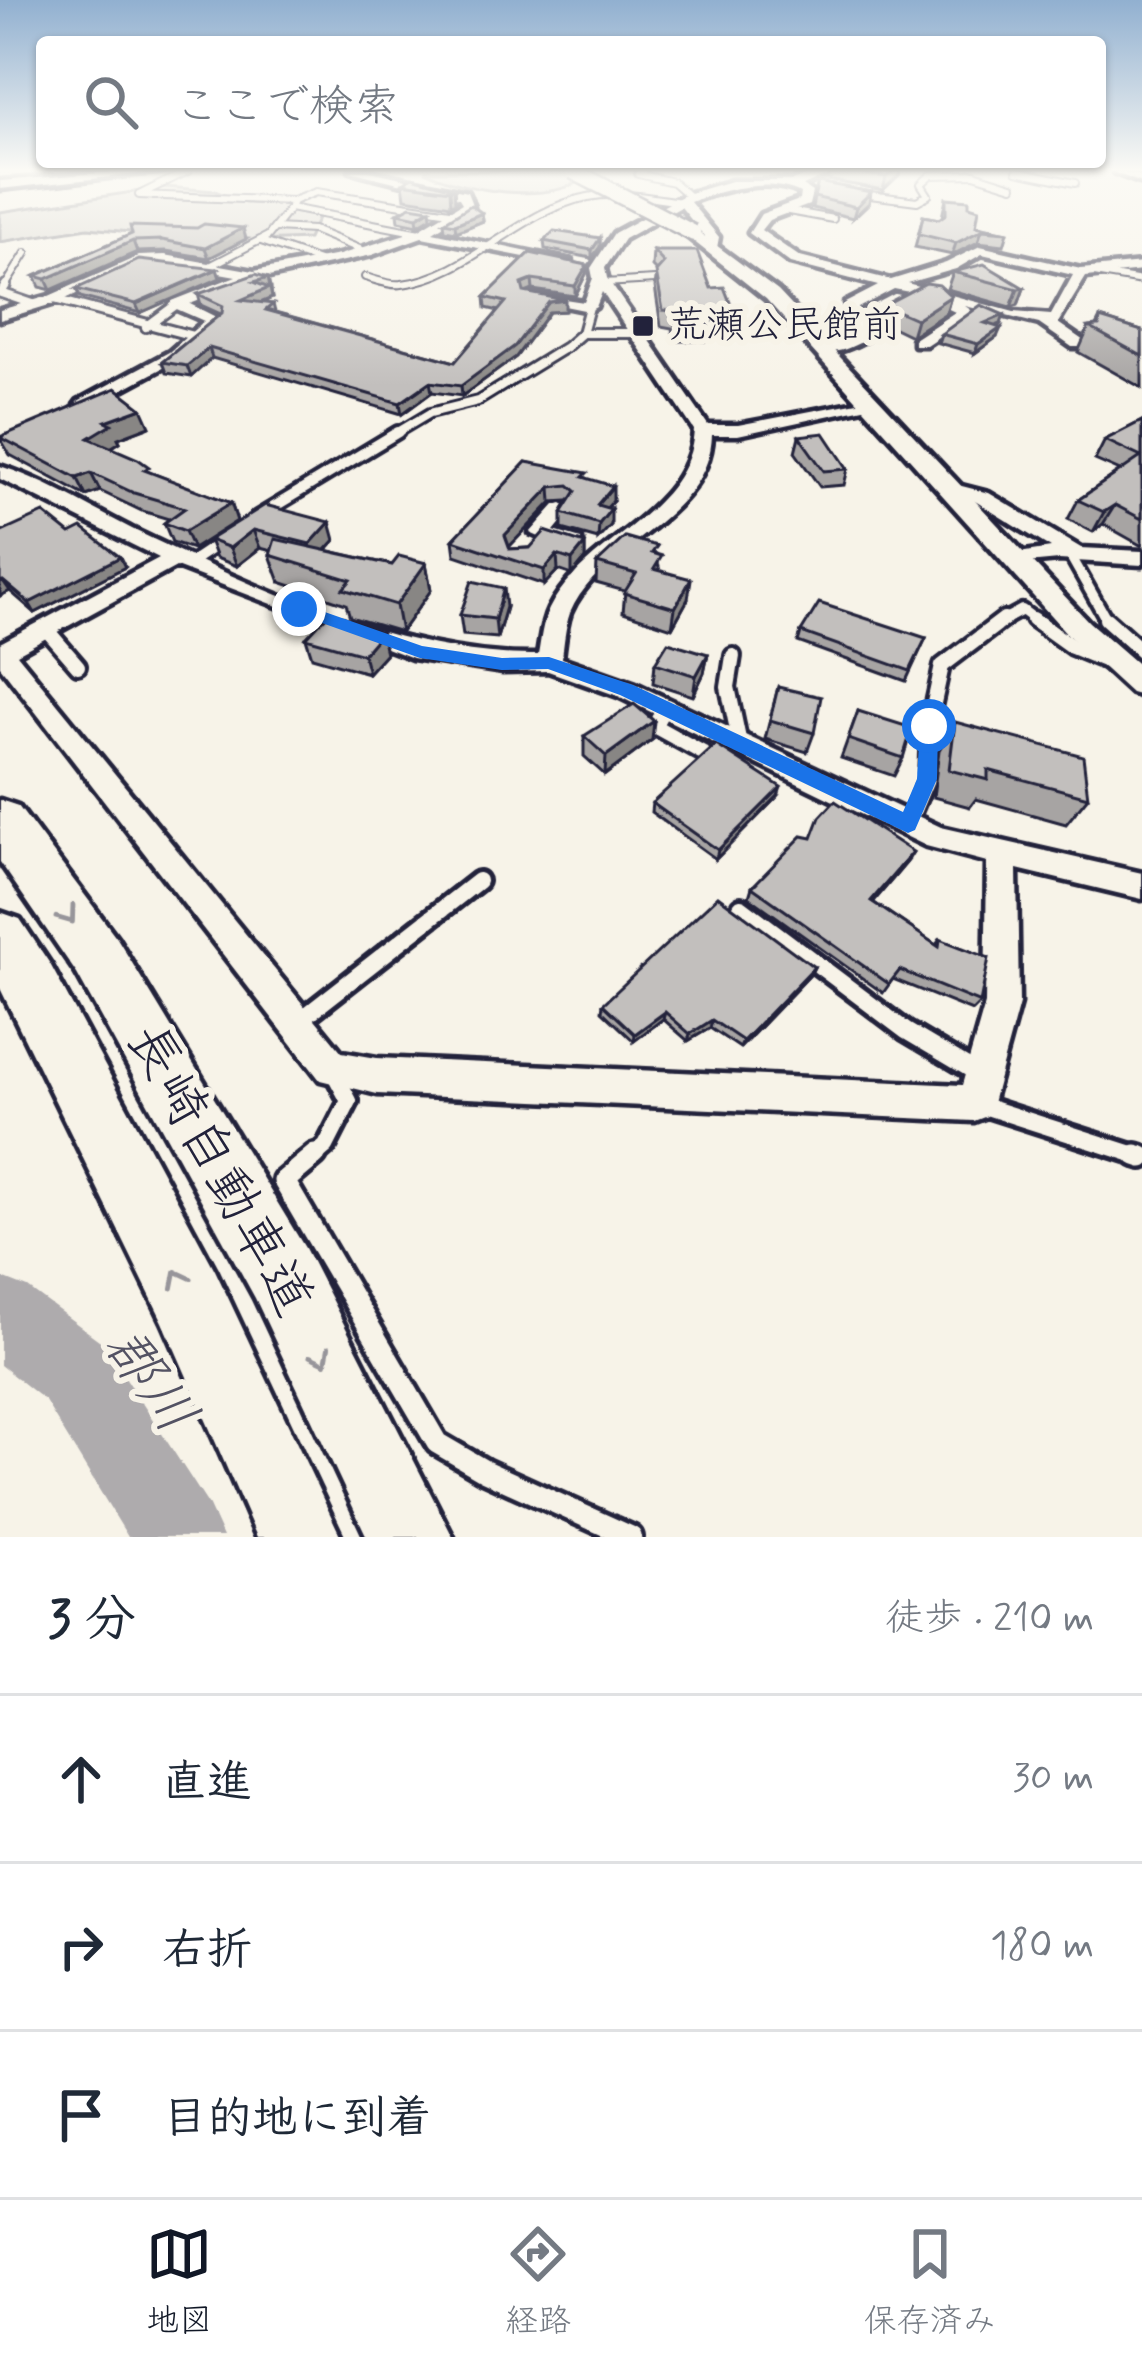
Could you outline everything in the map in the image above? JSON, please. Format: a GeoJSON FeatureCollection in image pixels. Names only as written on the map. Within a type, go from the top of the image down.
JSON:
{"type":"FeatureCollection","features":[{"type":"Feature","properties":{"kind":"highway","name":"長崎自動車道"},"geometry":{"type":"LineString","coordinates":[[0,821],[97,956],[280,1273],[411,1537]]}},
{"type":"Feature","properties":{"kind":"highway","name":"長崎自動車道"},"geometry":{"type":"LineString","coordinates":[[0,937],[189,1296],[299,1537]]}},
{"type":"Feature","properties":{"kind":"street"},"geometry":{"type":"LineString","coordinates":[[177,304],[253,275],[387,243]]}},
{"type":"Feature","properties":{"kind":"street"},"geometry":{"type":"LineString","coordinates":[[468,243],[600,276],[704,430],[701,464],[666,503],[607,554],[562,606],[549,663]]}},
{"type":"Feature","properties":{"kind":"street"},"geometry":{"type":"LineString","coordinates":[[532,298],[590,307],[616,243]]}},
{"type":"Feature","properties":{"kind":"street"},"geometry":{"type":"LineString","coordinates":[[707,243],[772,295],[823,346],[1014,560],[1142,686]]}},
{"type":"Feature","properties":{"kind":"street"},"geometry":{"type":"LineString","coordinates":[[768,243],[778,252],[826,271],[948,296],[1002,315],[1043,320],[1055,319],[1083,273]]}},
{"type":"Feature","properties":{"kind":"street"},"geometry":{"type":"LineString","coordinates":[[823,346],[861,336],[850,306],[980,250],[1083,273],[1142,267]]}},
{"type":"Feature","properties":{"kind":"street"},"geometry":{"type":"LineString","coordinates":[[0,316],[55,299],[139,260],[253,275]]}},
{"type":"Feature","properties":{"kind":"street"},"geometry":{"type":"LineString","coordinates":[[920,342],[966,312],[941,299],[948,296]]}},
{"type":"Feature","properties":{"kind":"street"},"geometry":{"type":"LineString","coordinates":[[58,418],[133,380],[197,337],[214,316],[177,304]]}},
{"type":"Feature","properties":{"kind":"street"},"geometry":{"type":"LineString","coordinates":[[1043,320],[1078,344]]}},
{"type":"Feature","properties":{"kind":"street"},"geometry":{"type":"LineString","coordinates":[[704,430],[738,430],[873,404]]}},
{"type":"Feature","properties":{"kind":"street"},"geometry":{"type":"LineString","coordinates":[[0,472],[182,560],[420,652],[487,662],[549,663],[627,690],[936,838],[1142,886]]}},
{"type":"Feature","properties":{"kind":"street"},"geometry":{"type":"LineString","coordinates":[[950,490],[982,497],[1073,554]]}},
{"type":"Feature","properties":{"kind":"street"},"geometry":{"type":"LineString","coordinates":[[519,554],[562,509]]}},
{"type":"Feature","properties":{"kind":"street"},"geometry":{"type":"LineString","coordinates":[[540,532],[607,554]]}},
{"type":"Feature","properties":{"kind":"street"},"geometry":{"type":"LineString","coordinates":[[1014,560],[1073,554],[1142,558]]}},
{"type":"Feature","properties":{"kind":"street"},"geometry":{"type":"LineString","coordinates":[[182,560],[1,652],[332,1068],[377,1076],[978,1090],[1002,1004],[1002,854]]}},
{"type":"Feature","properties":{"kind":"street"},"geometry":{"type":"LineString","coordinates":[[414,669],[480,672],[487,662]]}},
{"type":"Feature","properties":{"kind":"lane"},"geometry":{"type":"LineString","coordinates":[[208,266],[257,243]]}},
{"type":"Feature","properties":{"kind":"lane"},"geometry":{"type":"LineString","coordinates":[[266,243],[322,262]]}},
{"type":"Feature","properties":{"kind":"lane"},"geometry":{"type":"LineString","coordinates":[[344,243],[362,250]]}},
{"type":"Feature","properties":{"kind":"lane"},"geometry":{"type":"LineString","coordinates":[[365,277],[399,285],[442,271],[489,243]]}},
{"type":"Feature","properties":{"kind":"lane"},"geometry":{"type":"LineString","coordinates":[[26,253],[1,293],[33,304]]}},
{"type":"Feature","properties":{"kind":"lane"},"geometry":{"type":"LineString","coordinates":[[1083,273],[1142,281]]}},
{"type":"Feature","properties":{"kind":"lane"},"geometry":{"type":"LineString","coordinates":[[0,274],[13,274]]}},
{"type":"Feature","properties":{"kind":"lane"},"geometry":{"type":"LineString","coordinates":[[600,276],[655,280]]}},
{"type":"Feature","properties":{"kind":"lane"},"geometry":{"type":"LineString","coordinates":[[55,299],[197,337]]}},
{"type":"Feature","properties":{"kind":"lane"},"geometry":{"type":"LineString","coordinates":[[146,327],[177,304]]}},
{"type":"Feature","properties":{"kind":"lane"},"geometry":{"type":"LineString","coordinates":[[581,333],[590,307]]}},
{"type":"Feature","properties":{"kind":"lane"},"geometry":{"type":"LineString","coordinates":[[182,560],[430,413],[478,401],[581,333],[638,333]]}},
{"type":"Feature","properties":{"kind":"lane"},"geometry":{"type":"LineString","coordinates":[[1073,554],[1108,622],[1142,650]]}},
{"type":"Feature","properties":{"kind":"lane"},"geometry":{"type":"LineString","coordinates":[[908,824],[927,779],[929,726],[942,666],[1014,611],[1036,618],[1093,659],[1119,665]]}},
{"type":"Feature","properties":{"kind":"lane"},"geometry":{"type":"LineString","coordinates":[[46,629],[78,666]]}},
{"type":"Feature","properties":{"kind":"lane"},"geometry":{"type":"LineString","coordinates":[[733,656],[728,687],[740,743]]}},
{"type":"Feature","properties":{"kind":"lane"},"geometry":{"type":"LineString","coordinates":[[664,710],[655,726],[703,753]]}},
{"type":"Feature","properties":{"kind":"lane"},"geometry":{"type":"LineString","coordinates":[[295,1024],[478,881]]}},
{"type":"Feature","properties":{"kind":"lane"},"geometry":{"type":"LineString","coordinates":[[741,907],[978,1090],[1142,1157]]}},
{"type":"Feature","properties":{"kind":"lane"},"geometry":{"type":"LineString","coordinates":[[332,1068],[349,1101],[326,1146],[284,1181],[437,1443],[485,1472],[631,1537]]}},
{"type":"Feature","properties":{"kind":"building"},"geometry":{"type":"Polygon","coordinates":[[[112,243],[129,243],[46,279],[35,276],[112,243]]]}},
{"type":"Feature","properties":{"kind":"building"},"geometry":{"type":"Polygon","coordinates":[[[177,243],[215,243],[205,248],[177,243]]]}},
{"type":"Feature","properties":{"kind":"building"},"geometry":{"type":"Polygon","coordinates":[[[553,243],[597,243],[592,250],[553,243]]]}},
{"type":"Feature","properties":{"kind":"building"},"geometry":{"type":"Polygon","coordinates":[[[653,251],[697,251],[711,288],[724,287],[733,310],[711,310],[708,325],[675,325],[673,311],[663,310],[656,272],[664,263],[653,251]]]}},
{"type":"Feature","properties":{"kind":"building"},"geometry":{"type":"Polygon","coordinates":[[[530,253],[587,265],[575,286],[532,280],[522,284],[524,292],[565,300],[549,302],[515,346],[461,386],[430,382],[400,403],[209,348],[187,366],[162,362],[222,313],[223,306],[198,294],[256,274],[268,278],[254,282],[269,288],[241,300],[273,304],[266,310],[455,362],[506,302],[485,297],[530,253]]]}},
{"type":"Feature","properties":{"kind":"building"},"geometry":{"type":"Polygon","coordinates":[[[139,260],[217,269],[136,304],[76,289],[139,260]]]}},
{"type":"Feature","properties":{"kind":"building"},"geometry":{"type":"Polygon","coordinates":[[[984,264],[1024,288],[953,272],[984,264]]]}},
{"type":"Feature","properties":{"kind":"building"},"geometry":{"type":"Polygon","coordinates":[[[926,283],[939,285],[951,296],[916,319],[884,305],[926,283]]]}},
{"type":"Feature","properties":{"kind":"building"},"geometry":{"type":"Polygon","coordinates":[[[981,305],[1004,315],[985,323],[1001,328],[978,344],[941,334],[981,305]]]}},
{"type":"Feature","properties":{"kind":"building"},"geometry":{"type":"Polygon","coordinates":[[[1100,318],[1142,331],[1142,356],[1089,327],[1099,326],[1100,318]]]}},
{"type":"Feature","properties":{"kind":"building"},"geometry":{"type":"Polygon","coordinates":[[[116,388],[142,408],[106,421],[112,424],[89,438],[138,459],[149,467],[144,470],[231,503],[185,531],[164,523],[185,508],[134,493],[91,473],[77,478],[0,437],[116,388]]]}},
{"type":"Feature","properties":{"kind":"building"},"geometry":{"type":"Polygon","coordinates":[[[1142,421],[1142,519],[1115,505],[1104,512],[1078,500],[1141,457],[1105,440],[1142,421]]]}},
{"type":"Feature","properties":{"kind":"building"},"geometry":{"type":"Polygon","coordinates":[[[824,433],[848,469],[824,471],[799,436],[824,433]]]}},
{"type":"Feature","properties":{"kind":"building"},"geometry":{"type":"Polygon","coordinates":[[[526,462],[587,473],[583,477],[613,486],[597,505],[611,509],[599,524],[562,513],[576,491],[569,485],[551,487],[505,535],[510,549],[530,548],[545,531],[585,544],[572,560],[557,555],[544,570],[453,540],[526,462]]]}},
{"type":"Feature","properties":{"kind":"building"},"geometry":{"type":"Polygon","coordinates":[[[265,505],[330,522],[310,544],[253,530],[230,548],[209,540],[265,505]]]}},
{"type":"Feature","properties":{"kind":"building"},"geometry":{"type":"Polygon","coordinates":[[[44,513],[70,534],[82,528],[120,557],[29,603],[0,582],[0,533],[44,513]]]}},
{"type":"Feature","properties":{"kind":"building"},"geometry":{"type":"Polygon","coordinates":[[[625,537],[657,546],[652,553],[662,556],[654,569],[691,579],[675,608],[624,593],[636,574],[597,563],[625,537]]]}},
{"type":"Feature","properties":{"kind":"building"},"geometry":{"type":"Polygon","coordinates":[[[275,539],[392,565],[399,556],[426,563],[396,605],[343,589],[351,580],[270,555],[275,539]]]}},
{"type":"Feature","properties":{"kind":"building"},"geometry":{"type":"Polygon","coordinates":[[[472,581],[504,588],[495,619],[460,615],[472,581]]]}},
{"type":"Feature","properties":{"kind":"building"},"geometry":{"type":"Polygon","coordinates":[[[819,603],[926,638],[910,671],[801,632],[819,603]]]}},
{"type":"Feature","properties":{"kind":"building"},"geometry":{"type":"Polygon","coordinates":[[[329,613],[381,633],[363,654],[306,638],[329,613]]]}},
{"type":"Feature","properties":{"kind":"building"},"geometry":{"type":"Polygon","coordinates":[[[668,642],[708,654],[696,676],[655,663],[668,642]]]}},
{"type":"Feature","properties":{"kind":"building"},"geometry":{"type":"Polygon","coordinates":[[[778,687],[821,697],[814,733],[770,720],[778,687]]]}},
{"type":"Feature","properties":{"kind":"building"},"geometry":{"type":"Polygon","coordinates":[[[634,704],[654,721],[606,756],[584,736],[634,704]]]}},
{"type":"Feature","properties":{"kind":"building"},"geometry":{"type":"Polygon","coordinates":[[[858,711],[912,728],[903,758],[848,739],[858,711]]]}},
{"type":"Feature","properties":{"kind":"building"},"geometry":{"type":"Polygon","coordinates":[[[955,722],[1083,756],[1088,797],[988,770],[988,780],[949,770],[955,722]]]}},
{"type":"Feature","properties":{"kind":"building"},"geometry":{"type":"Polygon","coordinates":[[[716,745],[781,787],[718,850],[652,803],[716,745]]]}},
{"type":"Feature","properties":{"kind":"building"},"geometry":{"type":"Polygon","coordinates":[[[835,801],[913,852],[871,901],[939,947],[940,939],[989,958],[980,1003],[900,970],[889,984],[752,887],[802,836],[812,838],[820,817],[835,801]]]}},
{"type":"Feature","properties":{"kind":"building"},"geometry":{"type":"Polygon","coordinates":[[[718,896],[814,967],[743,1041],[712,1020],[690,1034],[665,1012],[635,1034],[603,1004],[718,896]]]}},
{"type":"Feature","properties":{"kind":"waterway","name":"郡川"},"geometry":{"type":"LineString","coordinates":[[0,1316],[74,1372],[178,1537]]}},
{"type":"Feature","properties":{"kind":"place","name":"荒瀬公民館前"},"geometry":{"type":"Point","coordinates":[643,326]}},
{"type":"Feature","properties":{"kind":"route"},"geometry":{"type":"LineString","coordinates":[[299,609],[420,652],[502,664],[549,663],[627,690],[908,824],[927,779],[929,726]]}}]}
